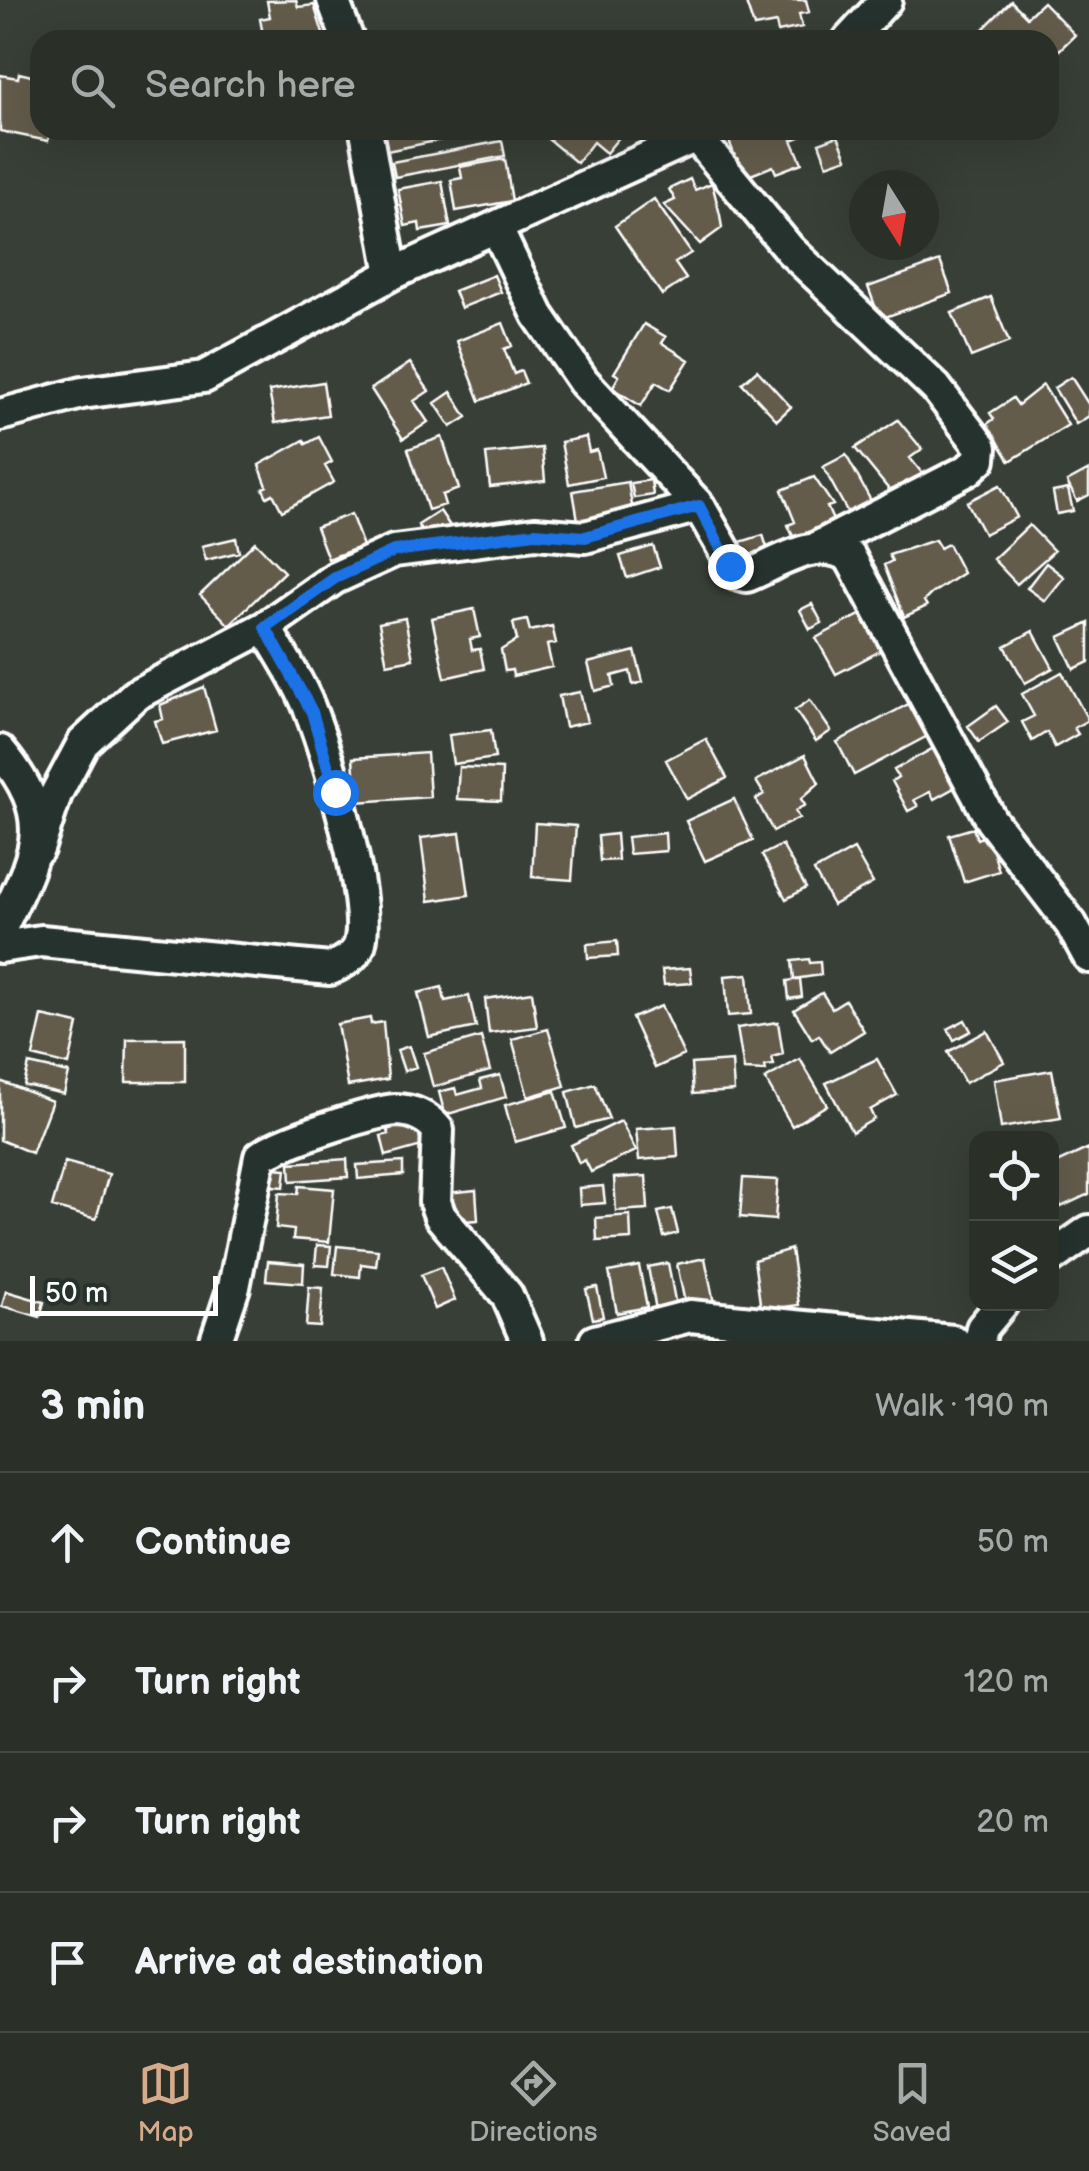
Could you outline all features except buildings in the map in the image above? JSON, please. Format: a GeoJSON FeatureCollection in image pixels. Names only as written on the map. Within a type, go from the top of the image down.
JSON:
{"type":"FeatureCollection","features":[{"type":"Feature","properties":{"kind":"street"},"geometry":{"type":"LineString","coordinates":[[334,0],[344,30]]}},
{"type":"Feature","properties":{"kind":"street"},"geometry":{"type":"LineString","coordinates":[[858,30],[886,0]]}},
{"type":"Feature","properties":{"kind":"street"},"geometry":{"type":"LineString","coordinates":[[368,140],[392,274]]}},
{"type":"Feature","properties":{"kind":"street"},"geometry":{"type":"LineString","coordinates":[[0,415],[82,393],[204,378],[392,274],[686,140]]}},
{"type":"Feature","properties":{"kind":"street"},"geometry":{"type":"LineString","coordinates":[[497,229],[538,316],[583,380],[699,506],[738,574],[747,576],[820,546],[968,470],[980,459],[981,447],[936,388],[790,250],[706,140]]}},
{"type":"Feature","properties":{"kind":"street"},"geometry":{"type":"LineString","coordinates":[[0,930],[38,849],[56,794],[84,743],[135,695],[265,627],[335,578],[394,551],[535,533],[585,537],[699,506]]}},
{"type":"Feature","properties":{"kind":"street"},"geometry":{"type":"LineString","coordinates":[[820,546],[834,547],[850,557],[991,820],[1071,924],[1089,957]]}},
{"type":"Feature","properties":{"kind":"street"},"geometry":{"type":"LineString","coordinates":[[0,948],[40,941],[330,969],[346,962],[359,948],[359,886],[312,712],[265,627]]}},
{"type":"Feature","properties":{"kind":"street"},"geometry":{"type":"LineString","coordinates":[[0,751],[31,799],[38,849]]}},
{"type":"Feature","properties":{"kind":"street"},"geometry":{"type":"LineString","coordinates":[[216,1341],[234,1288],[260,1157],[269,1149],[394,1110],[416,1113],[438,1130],[435,1202],[440,1216],[507,1294],[527,1341]]}},
{"type":"Feature","properties":{"kind":"street"},"geometry":{"type":"LineString","coordinates":[[1059,1252],[1089,1230]]}},
{"type":"Feature","properties":{"kind":"street"},"geometry":{"type":"LineString","coordinates":[[979,1341],[982,1328],[996,1311]]}},
{"type":"Feature","properties":{"kind":"street"},"geometry":{"type":"LineString","coordinates":[[595,1341],[690,1316],[953,1341]]}},
{"type":"Feature","properties":{"kind":"route"},"geometry":{"type":"LineString","coordinates":[[335,792],[312,712],[265,627],[335,578],[394,551],[470,538],[535,533],[585,537],[699,506],[730,566]]}}]}
